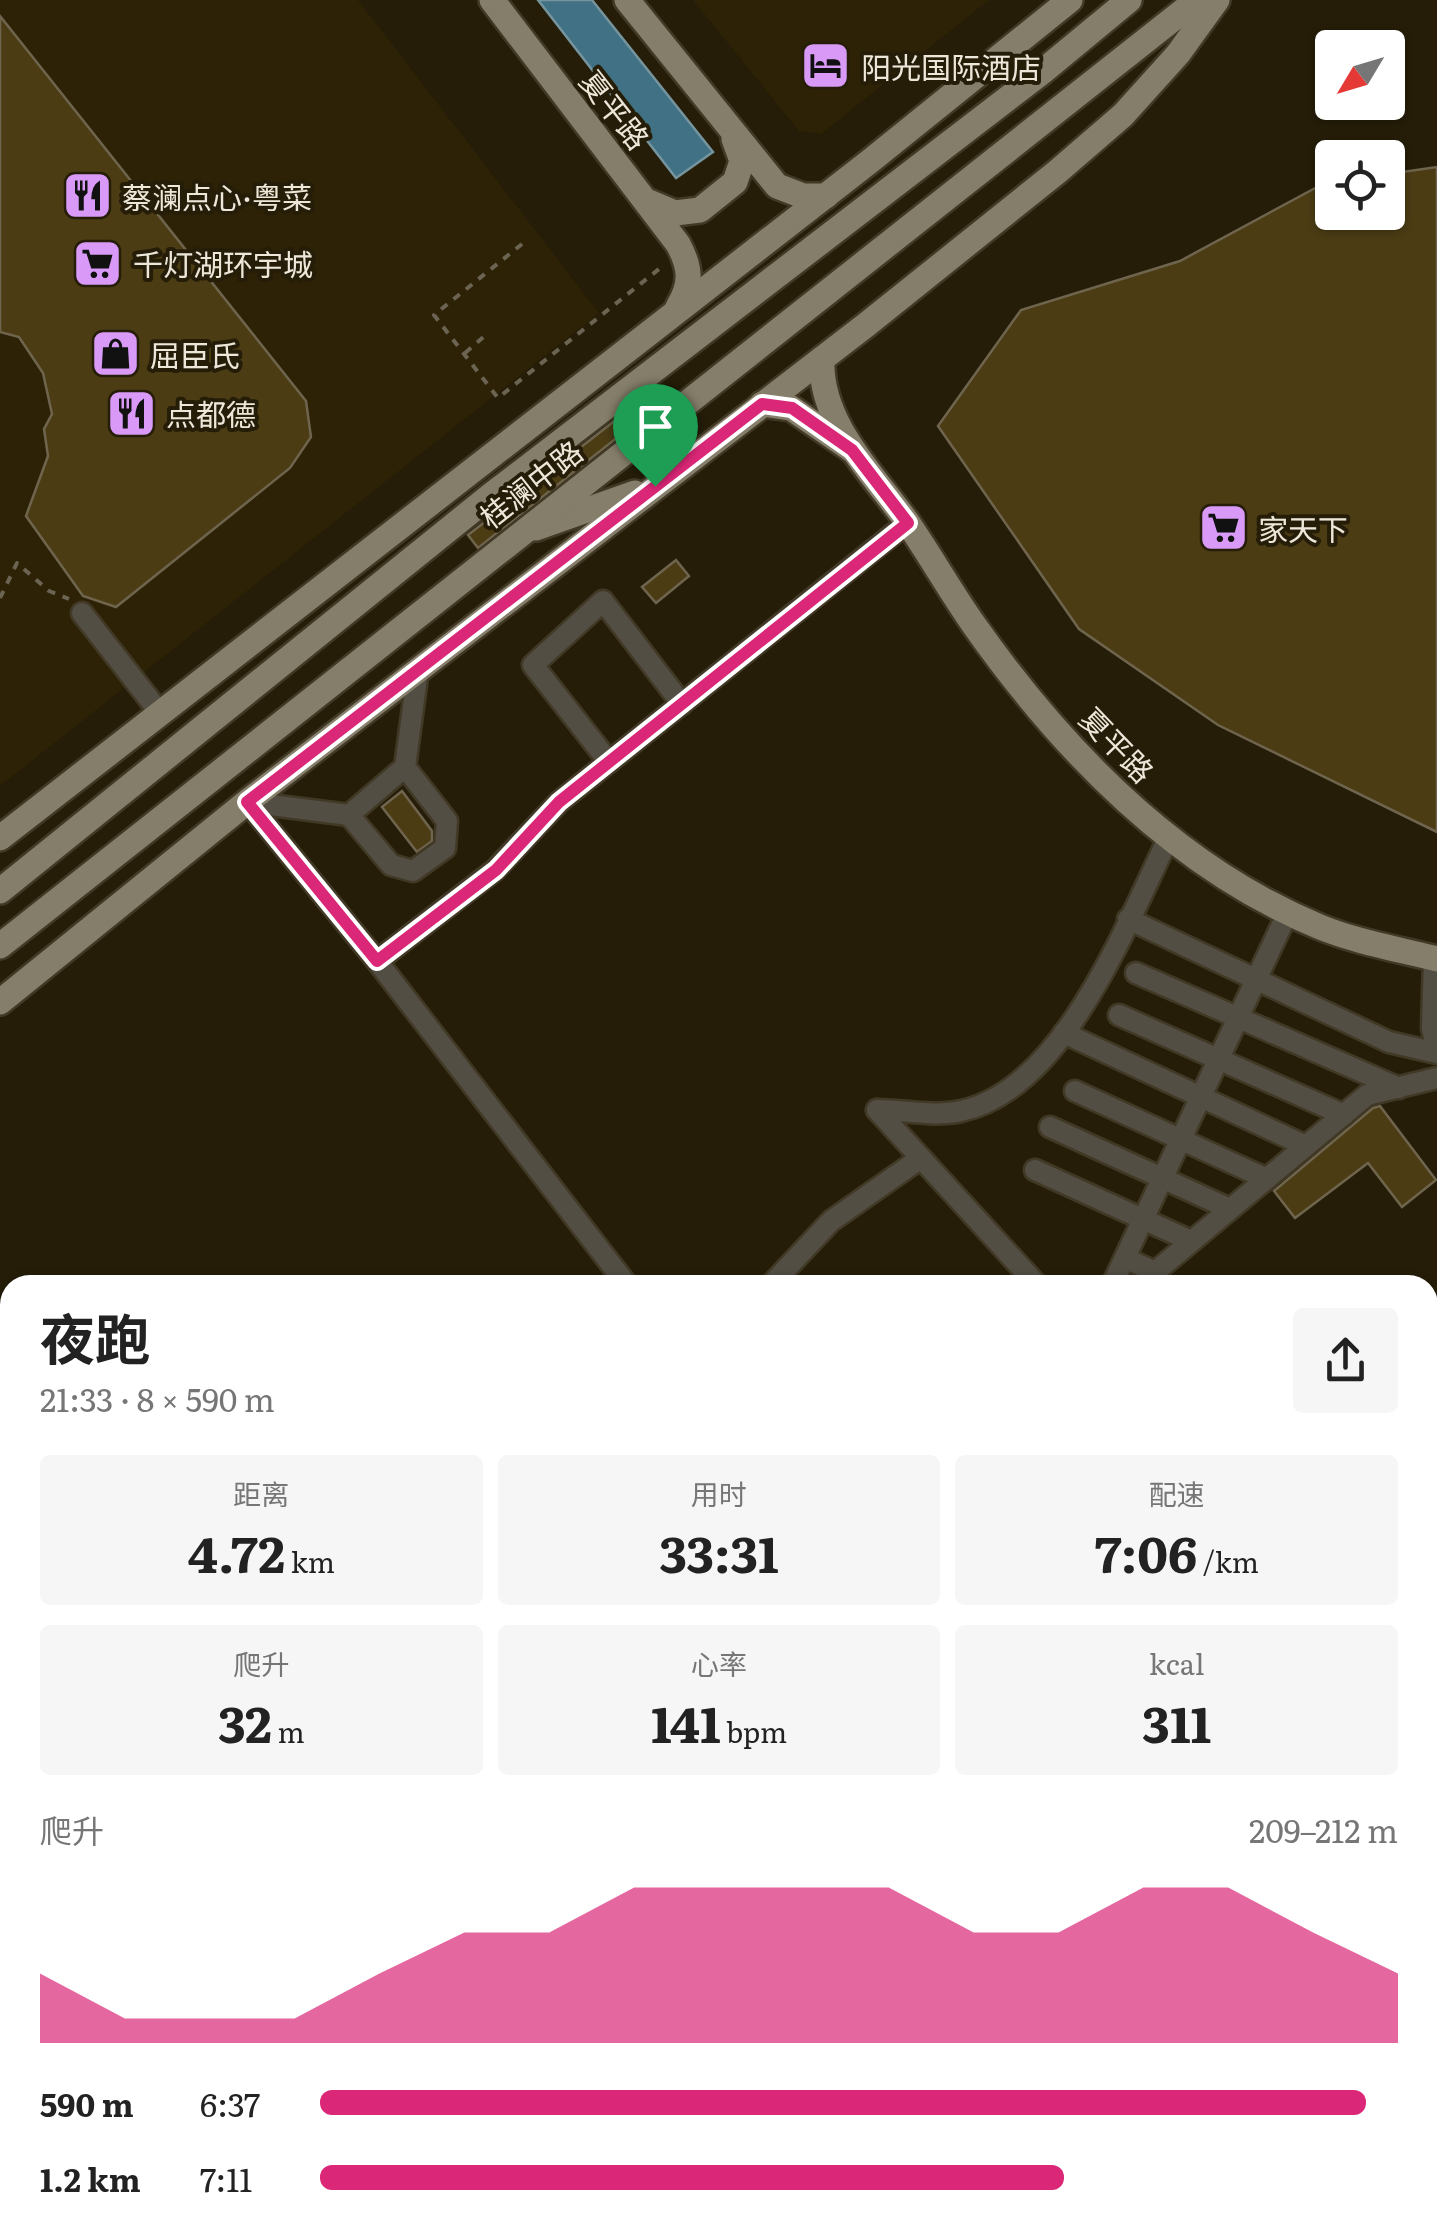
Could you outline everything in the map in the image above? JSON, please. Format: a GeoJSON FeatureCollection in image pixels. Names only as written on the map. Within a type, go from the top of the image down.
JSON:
{"type":"FeatureCollection","features":[{"type":"Feature","properties":{"kind":"main road","name":"夏平路"},"geometry":{"type":"LineString","coordinates":[[492,0],[687,261],[690,277],[686,294],[673,314]]}},
{"type":"Feature","properties":{"kind":"main road"},"geometry":{"type":"LineString","coordinates":[[627,0],[777,186],[803,196],[826,196]]}},
{"type":"Feature","properties":{"kind":"main road"},"geometry":{"type":"LineString","coordinates":[[0,838],[826,196],[1070,0]]}},
{"type":"Feature","properties":{"kind":"main road","name":"桂澜中路"},"geometry":{"type":"LineString","coordinates":[[0,890],[490,496],[1026,84],[1129,0]]}},
{"type":"Feature","properties":{"kind":"main road","name":"桂澜中路"},"geometry":{"type":"LineString","coordinates":[[0,946],[1197,0]]}},
{"type":"Feature","properties":{"kind":"main road"},"geometry":{"type":"LineString","coordinates":[[0,1002],[247,802],[822,359],[1124,114],[1178,54],[1217,0]]}},
{"type":"Feature","properties":{"kind":"main road"},"geometry":{"type":"LineString","coordinates":[[645,200],[658,208],[688,214],[722,194],[735,182],[742,161],[731,132]]}},
{"type":"Feature","properties":{"kind":"main road","name":"夏平路"},"geometry":{"type":"LineString","coordinates":[[822,359],[822,386],[852,450],[908,523],[975,627],[1088,763],[1169,837],[1214,869],[1288,912],[1350,937],[1436,958]]}},
{"type":"Feature","properties":{"kind":"main road"},"geometry":{"type":"LineString","coordinates":[[490,496],[593,377]]}},
{"type":"Feature","properties":{"kind":"main road","name":"夏平路"},"geometry":{"type":"LineString","coordinates":[[762,404],[792,408],[852,450]]}},
{"type":"Feature","properties":{"kind":"main road"},"geometry":{"type":"LineString","coordinates":[[517,535],[655,486]]}},
{"type":"Feature","properties":{"kind":"street"},"geometry":{"type":"LineString","coordinates":[[377,961],[496,870],[559,802],[908,523]]}},
{"type":"Feature","properties":{"kind":"street"},"geometry":{"type":"LineString","coordinates":[[609,762],[532,664],[603,602],[682,704]]}},
{"type":"Feature","properties":{"kind":"street"},"geometry":{"type":"LineString","coordinates":[[82,614],[160,713]]}},
{"type":"Feature","properties":{"kind":"street"},"geometry":{"type":"LineString","coordinates":[[349,815],[405,768],[418,670]]}},
{"type":"Feature","properties":{"kind":"street"},"geometry":{"type":"LineString","coordinates":[[247,802],[349,815],[391,864],[413,871],[445,848],[446,821],[405,768]]}},
{"type":"Feature","properties":{"kind":"street"},"geometry":{"type":"LineString","coordinates":[[247,802],[377,961],[619,1275]]}},
{"type":"Feature","properties":{"kind":"street"},"geometry":{"type":"LineString","coordinates":[[1027,1275],[876,1110],[959,1112],[997,1100],[1043,1060],[1081,1012],[1169,837]]}},
{"type":"Feature","properties":{"kind":"street"},"geometry":{"type":"LineString","coordinates":[[1117,1275],[1288,912]]}},
{"type":"Feature","properties":{"kind":"street"},"geometry":{"type":"LineString","coordinates":[[1128,919],[1389,1042],[1437,1052],[1432,1028],[1436,958]]}},
{"type":"Feature","properties":{"kind":"street"},"geometry":{"type":"LineString","coordinates":[[1136,973],[1399,1088]]}},
{"type":"Feature","properties":{"kind":"street"},"geometry":{"type":"LineString","coordinates":[[1119,1015],[1344,1115]]}},
{"type":"Feature","properties":{"kind":"street"},"geometry":{"type":"LineString","coordinates":[[1064,1033],[1306,1146]]}},
{"type":"Feature","properties":{"kind":"street"},"geometry":{"type":"LineString","coordinates":[[1125,1258],[1155,1272],[1368,1095],[1437,1078]]}},
{"type":"Feature","properties":{"kind":"street"},"geometry":{"type":"LineString","coordinates":[[1075,1091],[1267,1178]]}},
{"type":"Feature","properties":{"kind":"street"},"geometry":{"type":"LineString","coordinates":[[1050,1128],[1230,1209]]}},
{"type":"Feature","properties":{"kind":"street"},"geometry":{"type":"LineString","coordinates":[[780,1275],[831,1221],[921,1158]]}},
{"type":"Feature","properties":{"kind":"street"},"geometry":{"type":"LineString","coordinates":[[1035,1170],[1191,1242]]}},
{"type":"Feature","properties":{"kind":"path"},"geometry":{"type":"LineString","coordinates":[[522,244],[434,315],[498,398],[664,265]]}},
{"type":"Feature","properties":{"kind":"path"},"geometry":{"type":"LineString","coordinates":[[464,354],[488,333]]}},
{"type":"Feature","properties":{"kind":"path"},"geometry":{"type":"LineString","coordinates":[[0,598],[17,564],[49,591],[68,598],[82,614]]}},
{"type":"Feature","properties":{"kind":"shaded area"},"geometry":{"type":"Polygon","coordinates":[[[0,0],[358,0],[599,313],[0,786],[0,0]]]}},
{"type":"Feature","properties":{"kind":"shaded area","name":"阳光国际酒店"},"geometry":{"type":"Polygon","coordinates":[[[693,0],[989,0],[821,134],[799,131],[693,0]]]}},
{"type":"Feature","properties":{"kind":"water"},"geometry":{"type":"Polygon","coordinates":[[[538,0],[592,0],[713,152],[676,178],[538,0]]]}},
{"type":"Feature","properties":{"kind":"building","name":"千灯湖环宇城"},"geometry":{"type":"Polygon","coordinates":[[[0,16],[306,401],[311,437],[290,468],[116,607],[83,596],[26,516],[48,456],[44,429],[52,414],[43,373],[19,337],[0,332],[0,16]]]}},
{"type":"Feature","properties":{"kind":"building","name":"家天下"},"geometry":{"type":"Polygon","coordinates":[[[1437,167],[1437,832],[1218,725],[1079,629],[938,426],[1021,310],[1180,261],[1315,188],[1315,230],[1405,230],[1405,172],[1437,167]]]}},
{"type":"Feature","properties":{"kind":"building"},"geometry":{"type":"Polygon","coordinates":[[[658,387],[667,398],[478,548],[468,535],[658,387]]]}},
{"type":"Feature","properties":{"kind":"building"},"geometry":{"type":"Polygon","coordinates":[[[676,560],[689,576],[656,603],[642,587],[676,560]]]}},
{"type":"Feature","properties":{"kind":"building"},"geometry":{"type":"Polygon","coordinates":[[[402,791],[432,831],[432,841],[417,852],[382,807],[402,791]]]}},
{"type":"Feature","properties":{"kind":"building"},"geometry":{"type":"Polygon","coordinates":[[[1380,1106],[1436,1180],[1402,1207],[1368,1163],[1295,1218],[1274,1191],[1380,1106]]]}},
{"type":"Feature","properties":{"kind":"place","name":"阳光国际酒店"},"geometry":{"type":"Point","coordinates":[826,66]}},
{"type":"Feature","properties":{"kind":"place","name":"蔡澜点心·粤菜"},"geometry":{"type":"Point","coordinates":[87,196]}},
{"type":"Feature","properties":{"kind":"place","name":"千灯湖环宇城"},"geometry":{"type":"Point","coordinates":[98,263]}},
{"type":"Feature","properties":{"kind":"place","name":"屈臣氏"},"geometry":{"type":"Point","coordinates":[115,354]}},
{"type":"Feature","properties":{"kind":"place","name":"点都德"},"geometry":{"type":"Point","coordinates":[131,413]}},
{"type":"Feature","properties":{"kind":"place","name":"家天下"},"geometry":{"type":"Point","coordinates":[1223,528]}},
{"type":"Feature","properties":{"kind":"route"},"geometry":{"type":"LineString","coordinates":[[762,404],[781,405],[792,408],[852,450],[908,523],[559,802],[496,870],[377,961],[247,802],[655,486],[762,404]]}}]}
